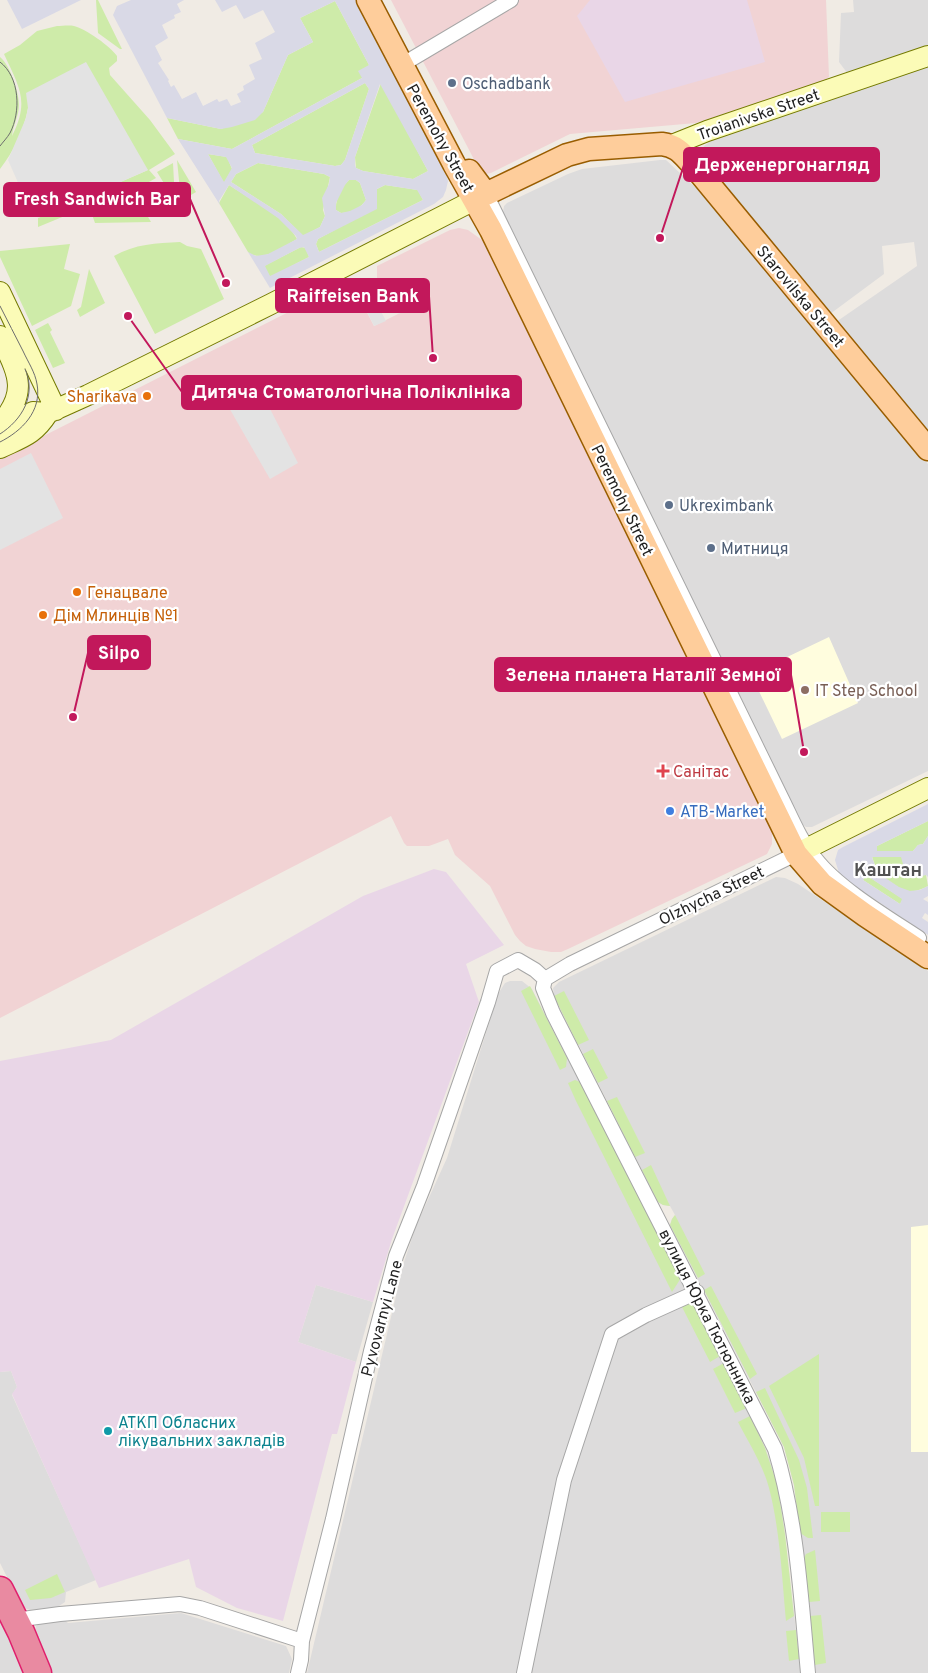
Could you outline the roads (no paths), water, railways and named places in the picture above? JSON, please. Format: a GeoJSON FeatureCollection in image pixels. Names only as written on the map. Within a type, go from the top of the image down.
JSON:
{"type":"FeatureCollection","features":[{"type":"Feature","properties":{"kind":"highway"},"geometry":{"type":"LineString","coordinates":[[0,1590],[38,1673]]}},
{"type":"Feature","properties":{"kind":"main road","name":"Peremohy Street"},"geometry":{"type":"LineString","coordinates":[[368,0],[457,170],[480,196]]}},
{"type":"Feature","properties":{"kind":"main road","name":"Peremohy Street"},"geometry":{"type":"LineString","coordinates":[[379,0],[469,172],[801,851],[822,884],[928,956]]}},
{"type":"Feature","properties":{"kind":"main road","name":"Troianivska Street"},"geometry":{"type":"LineString","coordinates":[[480,196],[567,155],[589,150],[662,144],[672,146]]}},
{"type":"Feature","properties":{"kind":"main road","name":"Starovilska Street"},"geometry":{"type":"LineString","coordinates":[[672,146],[694,166],[928,449]]}},
{"type":"Feature","properties":{"kind":"street"},"geometry":{"type":"LineString","coordinates":[[410,60],[511,0]]}},
{"type":"Feature","properties":{"kind":"street","name":"Troianivska Street"},"geometry":{"type":"LineString","coordinates":[[672,146],[707,130],[928,56]]}},
{"type":"Feature","properties":{"kind":"street"},"geometry":{"type":"LineString","coordinates":[[0,426],[33,412],[52,411],[88,396],[480,196]]}},
{"type":"Feature","properties":{"kind":"street"},"geometry":{"type":"LineString","coordinates":[[0,292],[52,411]]}},
{"type":"Feature","properties":{"kind":"street"},"geometry":{"type":"LineString","coordinates":[[0,336],[16,374],[18,391],[16,402],[11,412],[0,426]]}},
{"type":"Feature","properties":{"kind":"street"},"geometry":{"type":"LineString","coordinates":[[0,448],[31,433],[40,426],[52,411]]}},
{"type":"Feature","properties":{"kind":"street","name":"Olzhycha Street"},"geometry":{"type":"LineString","coordinates":[[544,979],[570,964],[928,788]]}},
{"type":"Feature","properties":{"kind":"street","name":"Peremohy Street"},"geometry":{"type":"LineString","coordinates":[[801,851],[840,884],[928,944]]}},
{"type":"Feature","properties":{"kind":"street","name":"Pyvovarnyi Lane"},"geometry":{"type":"LineString","coordinates":[[298,1673],[302,1641],[335,1509],[371,1351],[396,1256],[424,1186],[485,1012],[497,971],[518,960],[535,970],[544,979]]}},
{"type":"Feature","properties":{"kind":"street","name":"вулиця Юрка Тютюнника"},"geometry":{"type":"LineString","coordinates":[[544,979],[543,988],[553,1013],[776,1449],[786,1484],[808,1673]]}},
{"type":"Feature","properties":{"kind":"street"},"geometry":{"type":"LineString","coordinates":[[524,1673],[564,1480],[612,1334],[646,1314],[697,1292]]}},
{"type":"Feature","properties":{"kind":"street"},"geometry":{"type":"LineString","coordinates":[[15,1620],[60,1614],[180,1604],[200,1608],[302,1641]]}},
{"type":"Feature","properties":{"kind":"tram line"},"geometry":{"type":"LineString","coordinates":[[0,62],[12,76],[17,95],[14,125],[0,146]]}},
{"type":"Feature","properties":{"kind":"tram line"},"geometry":{"type":"LineString","coordinates":[[0,306],[33,371],[38,394],[29,419],[16,432],[0,442]]}},
{"type":"Feature","properties":{"kind":"tram line"},"geometry":{"type":"LineString","coordinates":[[0,434],[15,422],[25,406],[29,388],[25,369]]}},
{"type":"Feature","properties":{"kind":"place","name":"Oschadbank"},"geometry":{"type":"Point","coordinates":[452,83]}},
{"type":"Feature","properties":{"kind":"place","name":"Держенергонагляд"},"geometry":{"type":"Point","coordinates":[660,238]}},
{"type":"Feature","properties":{"kind":"place","name":"Fresh Sandwich Bar"},"geometry":{"type":"Point","coordinates":[226,283]}},
{"type":"Feature","properties":{"kind":"place","name":"Дитяча Стоматологічна Поліклініка"},"geometry":{"type":"Point","coordinates":[128,316]}},
{"type":"Feature","properties":{"kind":"place","name":"Raiffeisen Bank"},"geometry":{"type":"Point","coordinates":[433,358]}},
{"type":"Feature","properties":{"kind":"place","name":"Sharikava"},"geometry":{"type":"Point","coordinates":[147,396]}},
{"type":"Feature","properties":{"kind":"place","name":"Ukreximbank"},"geometry":{"type":"Point","coordinates":[669,505]}},
{"type":"Feature","properties":{"kind":"place","name":"Митниця"},"geometry":{"type":"Point","coordinates":[711,548]}},
{"type":"Feature","properties":{"kind":"place","name":"Генацвале"},"geometry":{"type":"Point","coordinates":[77,592]}},
{"type":"Feature","properties":{"kind":"place","name":"Дім Млинців №1"},"geometry":{"type":"Point","coordinates":[43,615]}},
{"type":"Feature","properties":{"kind":"place","name":"IT Step School"},"geometry":{"type":"Point","coordinates":[805,690]}},
{"type":"Feature","properties":{"kind":"place","name":"Silpo"},"geometry":{"type":"Point","coordinates":[73,717]}},
{"type":"Feature","properties":{"kind":"place","name":"Зелена планета Наталії Земної"},"geometry":{"type":"Point","coordinates":[804,752]}},
{"type":"Feature","properties":{"kind":"place","name":"Санітас"},"geometry":{"type":"Point","coordinates":[663,771]}},
{"type":"Feature","properties":{"kind":"place","name":"ATB-Market"},"geometry":{"type":"Point","coordinates":[670,811]}},
{"type":"Feature","properties":{"kind":"place","name":"АТКП Обласних лікувальних закладів"},"geometry":{"type":"Point","coordinates":[108,1431]}},
{"type":"Feature","properties":{"kind":"district","name":"Каштан"},"geometry":{"type":"Point","coordinates":[888,870]}}]}
